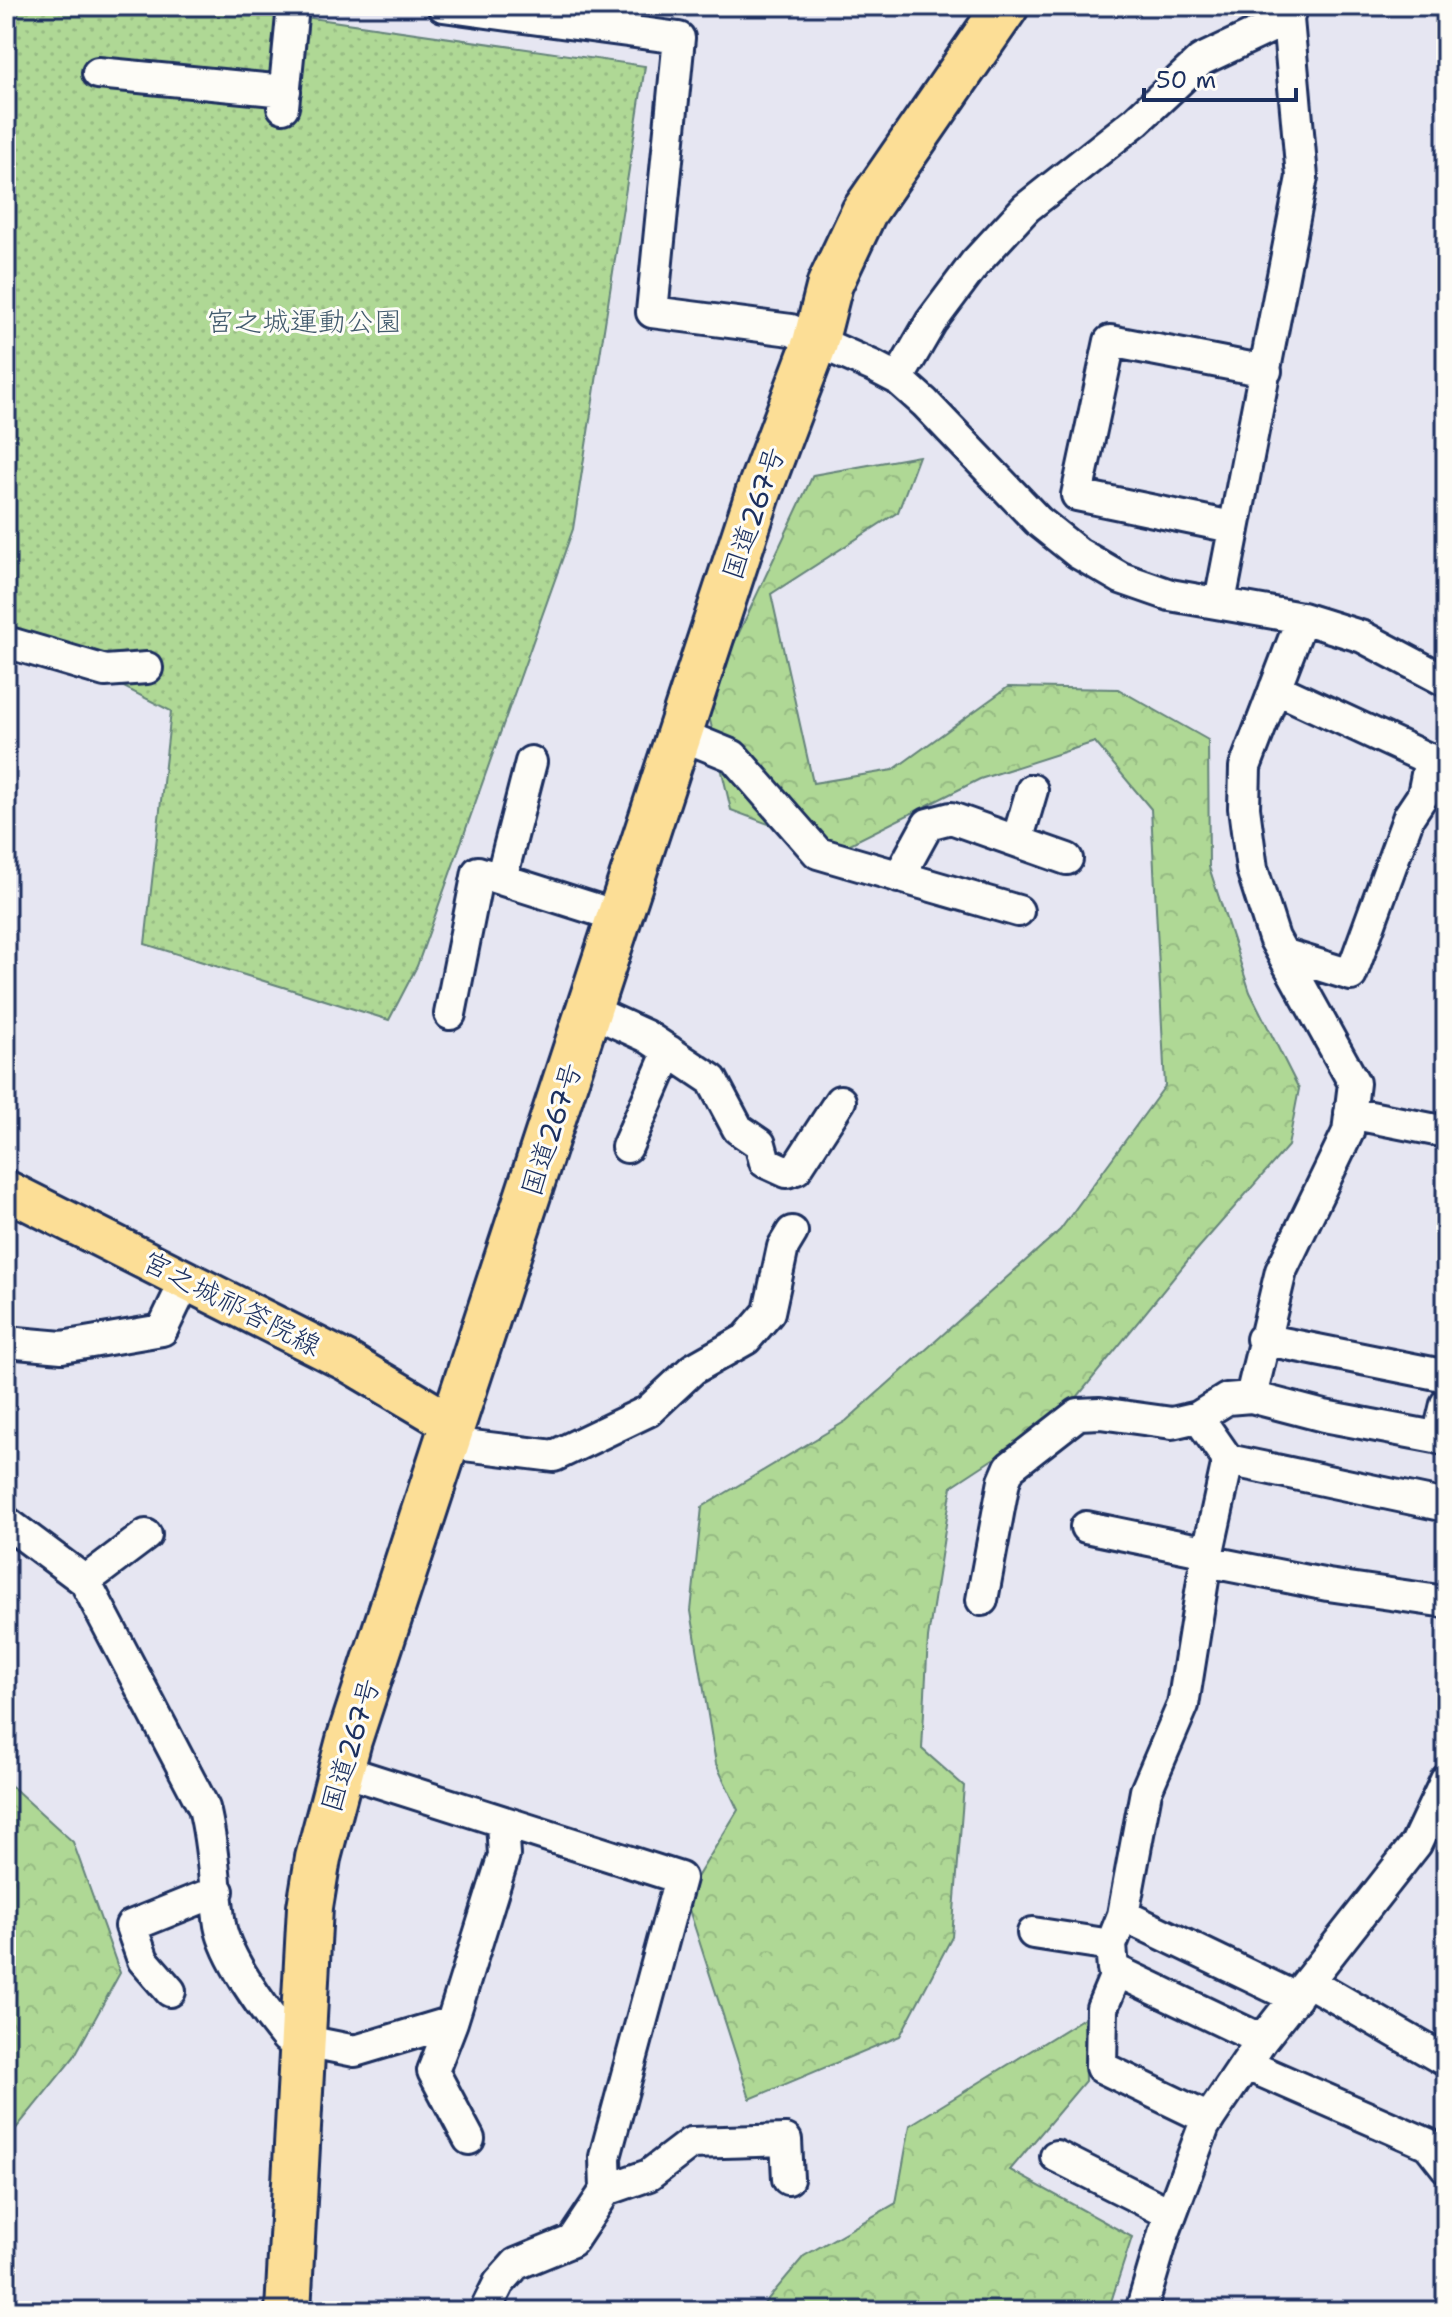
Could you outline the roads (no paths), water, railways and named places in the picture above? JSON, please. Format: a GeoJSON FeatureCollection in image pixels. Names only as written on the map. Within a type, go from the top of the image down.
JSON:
{"type":"FeatureCollection","features":[{"type":"Feature","properties":{"kind":"highway","name":"国道267号"},"geometry":{"type":"LineString","coordinates":[[288,2311],[310,1907],[318,1858],[341,1770],[758,494],[815,343],[830,284],[864,212],[1006,6]]}},
{"type":"Feature","properties":{"kind":"main road","name":"宮之城祁答院線"},"geometry":{"type":"LineString","coordinates":[[6,1190],[346,1361],[451,1434]]}},
{"type":"Feature","properties":{"kind":"street"},"geometry":{"type":"LineString","coordinates":[[98,73],[284,99],[293,6]]}},
{"type":"Feature","properties":{"kind":"street"},"geometry":{"type":"LineString","coordinates":[[443,6],[679,38],[652,312],[791,330],[898,379],[1038,521],[1078,553],[1121,578],[1170,595],[1302,618],[1363,637],[1446,681]]}},
{"type":"Feature","properties":{"kind":"street"},"geometry":{"type":"LineString","coordinates":[[898,379],[931,322],[975,263],[1026,208],[1136,121],[1201,60],[1290,12],[1302,177],[1266,371],[1232,527],[1220,602]]}},
{"type":"Feature","properties":{"kind":"street"},"geometry":{"type":"LineString","coordinates":[[1232,527],[1077,495],[1110,341],[1266,371]]}},
{"type":"Feature","properties":{"kind":"street"},"geometry":{"type":"LineString","coordinates":[[1251,1397],[1262,1339],[1281,1271],[1348,1132],[1354,1083],[1274,938],[1252,869],[1244,808],[1245,767],[1302,618]]}},
{"type":"Feature","properties":{"kind":"street"},"geometry":{"type":"LineString","coordinates":[[6,642],[105,671],[147,668]]}},
{"type":"Feature","properties":{"kind":"street"},"geometry":{"type":"LineString","coordinates":[[1275,688],[1438,763],[1409,816],[1351,975],[1283,954]]}},
{"type":"Feature","properties":{"kind":"street"},"geometry":{"type":"LineString","coordinates":[[679,734],[733,756],[818,853],[1018,911]]}},
{"type":"Feature","properties":{"kind":"street"},"geometry":{"type":"LineString","coordinates":[[501,879],[531,762]]}},
{"type":"Feature","properties":{"kind":"street"},"geometry":{"type":"LineString","coordinates":[[1017,841],[1032,790]]}},
{"type":"Feature","properties":{"kind":"street"},"geometry":{"type":"LineString","coordinates":[[899,877],[928,824],[951,818],[1067,859]]}},
{"type":"Feature","properties":{"kind":"street"},"geometry":{"type":"LineString","coordinates":[[450,1014],[478,872],[620,917]]}},
{"type":"Feature","properties":{"kind":"street"},"geometry":{"type":"LineString","coordinates":[[589,1010],[669,1051],[712,1080],[738,1129],[760,1144],[760,1173],[796,1169],[840,1101]]}},
{"type":"Feature","properties":{"kind":"street"},"geometry":{"type":"LineString","coordinates":[[627,1147],[669,1051]]}},
{"type":"Feature","properties":{"kind":"street"},"geometry":{"type":"LineString","coordinates":[[1350,1113],[1446,1132]]}},
{"type":"Feature","properties":{"kind":"street"},"geometry":{"type":"LineString","coordinates":[[451,1434],[554,1456],[648,1411],[693,1369],[746,1339],[769,1312],[783,1247],[792,1232]]}},
{"type":"Feature","properties":{"kind":"street"},"geometry":{"type":"LineString","coordinates":[[6,1342],[62,1347],[162,1330],[186,1280]]}},
{"type":"Feature","properties":{"kind":"street"},"geometry":{"type":"LineString","coordinates":[[1262,1339],[1442,1375],[1446,1379]]}},
{"type":"Feature","properties":{"kind":"street"},"geometry":{"type":"LineString","coordinates":[[982,1600],[1004,1481],[1010,1467],[1078,1414],[1100,1413],[1172,1423],[1198,1417],[1227,1399],[1251,1397],[1324,1416],[1442,1438],[1446,1404]]}},
{"type":"Feature","properties":{"kind":"street"},"geometry":{"type":"LineString","coordinates":[[1198,1417],[1228,1460],[1446,1506]]}},
{"type":"Feature","properties":{"kind":"street"},"geometry":{"type":"LineString","coordinates":[[1209,2119],[1101,2067],[1102,2008],[1146,1791],[1183,1705],[1207,1556],[1228,1460]]}},
{"type":"Feature","properties":{"kind":"street"},"geometry":{"type":"LineString","coordinates":[[6,1522],[85,1581],[204,1808],[214,1848],[226,1947],[286,2037],[355,2051],[452,2022]]}},
{"type":"Feature","properties":{"kind":"street"},"geometry":{"type":"LineString","coordinates":[[1086,1527],[1328,1585],[1446,1602]]}},
{"type":"Feature","properties":{"kind":"street"},"geometry":{"type":"LineString","coordinates":[[85,1581],[146,1535]]}},
{"type":"Feature","properties":{"kind":"street"},"geometry":{"type":"LineString","coordinates":[[341,1770],[680,1878],[605,2157],[606,2190],[572,2241],[516,2264],[499,2283],[485,2311]]}},
{"type":"Feature","properties":{"kind":"street"},"geometry":{"type":"LineString","coordinates":[[1149,2308],[1171,2214],[1209,2119],[1254,2052],[1416,1844],[1446,1780]]}},
{"type":"Feature","properties":{"kind":"street"},"geometry":{"type":"LineString","coordinates":[[469,2139],[433,2071],[452,2022],[504,1855],[502,1823]]}},
{"type":"Feature","properties":{"kind":"street"},"geometry":{"type":"LineString","coordinates":[[170,1991],[143,1960],[131,1926],[218,1891]]}},
{"type":"Feature","properties":{"kind":"street"},"geometry":{"type":"LineString","coordinates":[[1123,1915],[1302,1990],[1446,2061]]}},
{"type":"Feature","properties":{"kind":"street"},"geometry":{"type":"LineString","coordinates":[[1033,1933],[1114,1958],[1254,2052],[1428,2144],[1446,2167]]}},
{"type":"Feature","properties":{"kind":"street"},"geometry":{"type":"LineString","coordinates":[[606,2190],[649,2175],[691,2143],[786,2140],[788,2179]]}},
{"type":"Feature","properties":{"kind":"street"},"geometry":{"type":"LineString","coordinates":[[1056,2156],[1171,2214]]}},
{"type":"Feature","properties":{"kind":"park label","name":"宮之城運動公園"},"geometry":{"type":"Point","coordinates":[304,321]}}]}
